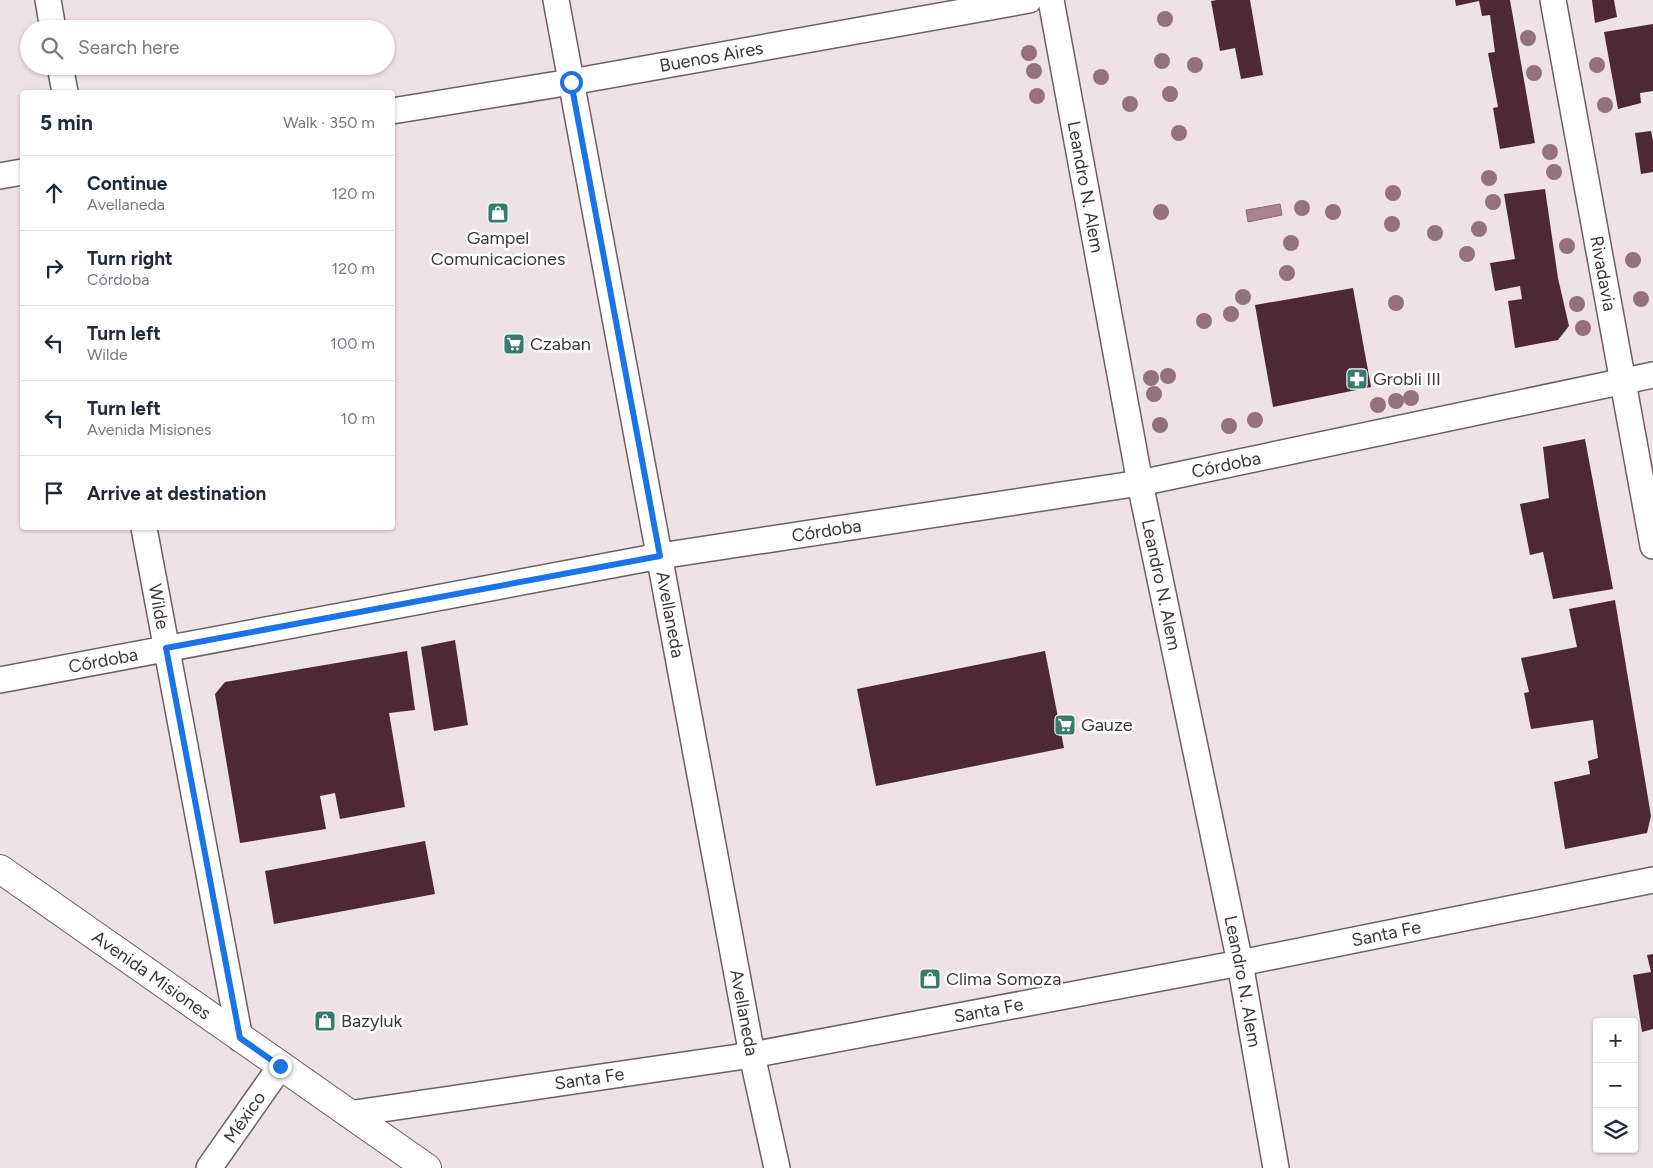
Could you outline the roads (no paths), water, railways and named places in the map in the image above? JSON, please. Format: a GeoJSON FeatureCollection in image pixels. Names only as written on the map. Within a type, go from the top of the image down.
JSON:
{"type":"FeatureCollection","features":[{"type":"Feature","properties":{"kind":"main road","name":"Avenida Misiones"},"geometry":{"type":"LineString","coordinates":[[0,869],[427,1168]]}},
{"type":"Feature","properties":{"kind":"street"},"geometry":{"type":"LineString","coordinates":[[48,0],[51,20]]}},
{"type":"Feature","properties":{"kind":"street","name":"Avellaneda"},"geometry":{"type":"LineString","coordinates":[[556,0],[752,1055],[777,1168]]}},
{"type":"Feature","properties":{"kind":"street","name":"Buenos Aires"},"geometry":{"type":"LineString","coordinates":[[395,111],[571,82],[1029,0]]}},
{"type":"Feature","properties":{"kind":"street","name":"Leandro N. Alem"},"geometry":{"type":"LineString","coordinates":[[1051,0],[1140,483],[1240,963],[1276,1168]]}},
{"type":"Feature","properties":{"kind":"street","name":"Rivadavia"},"geometry":{"type":"LineString","coordinates":[[1553,0],[1653,546]]}},
{"type":"Feature","properties":{"kind":"street"},"geometry":{"type":"LineString","coordinates":[[62,75],[65,90]]}},
{"type":"Feature","properties":{"kind":"street"},"geometry":{"type":"LineString","coordinates":[[0,176],[20,172]]}},
{"type":"Feature","properties":{"kind":"street","name":"Córdoba"},"geometry":{"type":"LineString","coordinates":[[0,680],[660,556],[1140,483],[1653,376]]}},
{"type":"Feature","properties":{"kind":"street","name":"Wilde"},"geometry":{"type":"LineString","coordinates":[[144,530],[240,1038]]}},
{"type":"Feature","properties":{"kind":"street","name":"Santa Fe"},"geometry":{"type":"LineString","coordinates":[[348,1114],[752,1055],[1240,963],[1653,880]]}},
{"type":"Feature","properties":{"kind":"street","name":"México"},"geometry":{"type":"LineString","coordinates":[[209,1168],[280,1066]]}},
{"type":"Feature","properties":{"kind":"place","name":"Gampel Comunicaciones"},"geometry":{"type":"Point","coordinates":[498,213]}},
{"type":"Feature","properties":{"kind":"place","name":"Czaban"},"geometry":{"type":"Point","coordinates":[514,344]}},
{"type":"Feature","properties":{"kind":"place","name":"Grobli III"},"geometry":{"type":"Point","coordinates":[1357,379]}},
{"type":"Feature","properties":{"kind":"place","name":"Gauze"},"geometry":{"type":"Point","coordinates":[1065,725]}},
{"type":"Feature","properties":{"kind":"place","name":"Clima Somoza"},"geometry":{"type":"Point","coordinates":[930,979]}},
{"type":"Feature","properties":{"kind":"place","name":"Bazyluk"},"geometry":{"type":"Point","coordinates":[325,1021]}}]}
